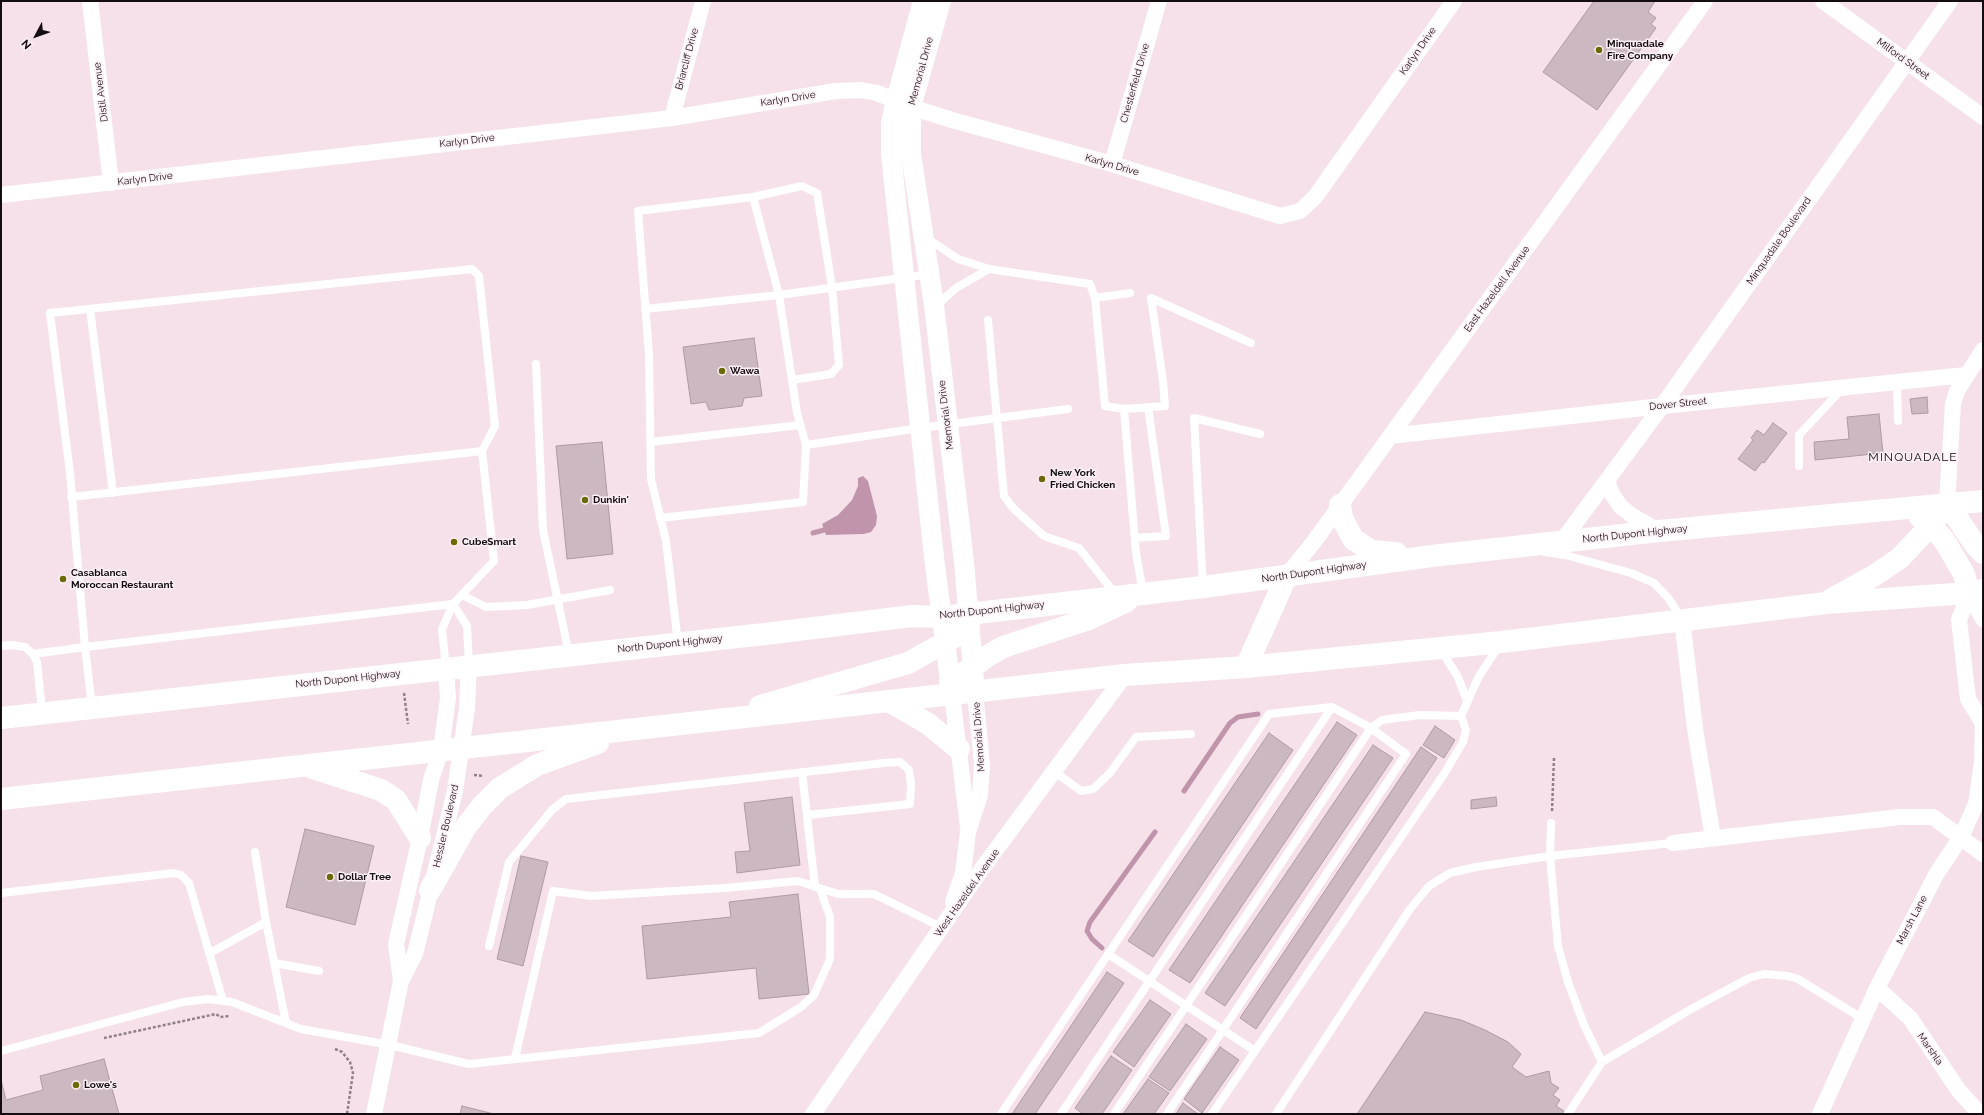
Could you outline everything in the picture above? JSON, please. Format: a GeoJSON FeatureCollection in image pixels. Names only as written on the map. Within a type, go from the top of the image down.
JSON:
{"type":"FeatureCollection","features":[{"type":"Feature","properties":{"kind":"highway","name":"North Dupont Highway"},"geometry":{"type":"LineString","coordinates":[[1,718],[912,616],[942,617],[969,621],[1118,597],[1432,556],[1659,531],[1983,500]]}},
{"type":"Feature","properties":{"kind":"highway"},"geometry":{"type":"LineString","coordinates":[[1826,603],[1875,575],[1900,558],[1932,525],[1947,503],[1969,536],[1983,553]]}},
{"type":"Feature","properties":{"kind":"highway"},"geometry":{"type":"LineString","coordinates":[[1340,505],[1342,518],[1353,539],[1371,551],[1432,556]]}},
{"type":"Feature","properties":{"kind":"highway"},"geometry":{"type":"LineString","coordinates":[[1907,507],[1932,525],[1955,556],[1964,574],[1976,592]]}},
{"type":"Feature","properties":{"kind":"highway"},"geometry":{"type":"LineString","coordinates":[[1976,592],[1983,573]]}},
{"type":"Feature","properties":{"kind":"highway"},"geometry":{"type":"LineString","coordinates":[[1246,667],[1287,575]]}},
{"type":"Feature","properties":{"kind":"highway"},"geometry":{"type":"LineString","coordinates":[[1,799],[890,702],[951,689],[975,693],[1124,675],[1246,667],[1502,642],[1682,619],[1826,603],[1976,592]]}},
{"type":"Feature","properties":{"kind":"highway"},"geometry":{"type":"LineString","coordinates":[[951,689],[973,667],[1003,647],[1088,619],[1143,594]]}},
{"type":"Feature","properties":{"kind":"highway"},"geometry":{"type":"LineString","coordinates":[[697,723],[908,663],[945,644],[969,621]]}},
{"type":"Feature","properties":{"kind":"highway"},"geometry":{"type":"LineString","coordinates":[[890,702],[927,722],[959,750]]}},
{"type":"Feature","properties":{"kind":"highway"},"geometry":{"type":"LineString","coordinates":[[430,890],[469,822],[500,788],[537,764],[635,730]]}},
{"type":"Feature","properties":{"kind":"highway"},"geometry":{"type":"LineString","coordinates":[[302,765],[381,790],[396,800],[420,838]]}},
{"type":"Feature","properties":{"kind":"street","name":"Distil Avenue"},"geometry":{"type":"LineString","coordinates":[[90,1],[111,183]]}},
{"type":"Feature","properties":{"kind":"street","name":"Briarcliff Drive"},"geometry":{"type":"LineString","coordinates":[[672,118],[702,1]]}},
{"type":"Feature","properties":{"kind":"street","name":"Memorial Drive"},"geometry":{"type":"LineString","coordinates":[[923,1],[903,104],[922,235],[930,274],[964,562],[982,764],[978,800],[968,832],[963,873],[944,925]]}},
{"type":"Feature","properties":{"kind":"street","name":"Memorial Drive"},"geometry":{"type":"LineString","coordinates":[[941,1],[903,104],[891,123],[891,154],[920,428],[968,832]]}},
{"type":"Feature","properties":{"kind":"street","name":"Chesterfield Drive"},"geometry":{"type":"LineString","coordinates":[[1112,164],[1159,1]]}},
{"type":"Feature","properties":{"kind":"street","name":"Karlyn Drive"},"geometry":{"type":"LineString","coordinates":[[1,195],[672,118],[836,91],[861,90],[877,93],[903,104],[952,120],[1112,164],[1280,216],[1300,211],[1315,197],[1454,1]]}},
{"type":"Feature","properties":{"kind":"street","name":"East Hazeldell Avenue"},"geometry":{"type":"LineString","coordinates":[[1287,575],[1340,505],[1705,1]]}},
{"type":"Feature","properties":{"kind":"street","name":"Milford Street"},"geometry":{"type":"LineString","coordinates":[[1823,1],[1983,117]]}},
{"type":"Feature","properties":{"kind":"street","name":"Minquadale Boulevard"},"geometry":{"type":"LineString","coordinates":[[1562,541],[1662,406],[1950,1]]}},
{"type":"Feature","properties":{"kind":"street"},"geometry":{"type":"LineString","coordinates":[[1947,503],[1953,404],[1957,391],[1983,350]]}},
{"type":"Feature","properties":{"kind":"street","name":"Dover Street"},"geometry":{"type":"LineString","coordinates":[[1390,436],[1966,375]]}},
{"type":"Feature","properties":{"kind":"street"},"geometry":{"type":"LineString","coordinates":[[1607,481],[1612,494],[1621,507],[1634,517],[1659,531]]}},
{"type":"Feature","properties":{"kind":"street"},"geometry":{"type":"LineString","coordinates":[[1976,592],[1983,619]]}},
{"type":"Feature","properties":{"kind":"street","name":"Marsh Lane"},"geometry":{"type":"LineString","coordinates":[[1820,1114],[1877,988],[1937,874],[1960,837],[1976,804],[1982,762],[1983,723],[1968,699],[1959,620],[1976,592]]}},
{"type":"Feature","properties":{"kind":"street"},"geometry":{"type":"LineString","coordinates":[[1682,619],[1695,729],[1713,838]]}},
{"type":"Feature","properties":{"kind":"street","name":"Hessler Boulevard"},"geometry":{"type":"LineString","coordinates":[[374,1114],[390,1045],[401,981],[396,944],[420,838],[431,780],[452,750],[467,708],[469,666]]}},
{"type":"Feature","properties":{"kind":"street","name":"Hessler Boulevard"},"geometry":{"type":"LineString","coordinates":[[401,981],[415,954],[455,791],[446,669]]}},
{"type":"Feature","properties":{"kind":"street","name":"West Hazeldel Avenue"},"geometry":{"type":"LineString","coordinates":[[813,1114],[981,870],[1055,772],[1124,675]]}},
{"type":"Feature","properties":{"kind":"street"},"geometry":{"type":"LineString","coordinates":[[1673,843],[1900,817],[1933,817],[1983,854]]}},
{"type":"Feature","properties":{"kind":"street","name":"Marshla"},"geometry":{"type":"LineString","coordinates":[[1877,988],[1910,1018],[1959,1091],[1980,1114]]}},
{"type":"Feature","properties":{"kind":"lane"},"geometry":{"type":"LineString","coordinates":[[678,643],[666,541],[651,479],[649,355],[638,211],[753,197],[802,186],[817,193],[832,287],[839,365],[831,374],[792,380]]}},
{"type":"Feature","properties":{"kind":"lane"},"geometry":{"type":"LineString","coordinates":[[660,518],[803,502],[806,445],[800,425],[779,295],[753,197]]}},
{"type":"Feature","properties":{"kind":"lane"},"geometry":{"type":"LineString","coordinates":[[922,235],[958,259],[990,270],[1090,284],[1095,298],[1105,406],[1124,409],[1165,406],[1164,381],[1151,298],[1251,343]]}},
{"type":"Feature","properties":{"kind":"lane"},"geometry":{"type":"LineString","coordinates":[[92,708],[71,497],[50,313],[472,269],[479,276],[495,426],[482,451],[494,561],[453,604],[442,629],[446,669]]}},
{"type":"Feature","properties":{"kind":"lane"},"geometry":{"type":"LineString","coordinates":[[934,308],[956,288],[990,270]]}},
{"type":"Feature","properties":{"kind":"lane"},"geometry":{"type":"LineString","coordinates":[[645,309],[779,295],[930,274]]}},
{"type":"Feature","properties":{"kind":"lane"},"geometry":{"type":"LineString","coordinates":[[1095,298],[1130,293]]}},
{"type":"Feature","properties":{"kind":"lane"},"geometry":{"type":"LineString","coordinates":[[90,309],[113,492]]}},
{"type":"Feature","properties":{"kind":"lane"},"geometry":{"type":"LineString","coordinates":[[988,320],[1004,496],[1014,509],[1044,536],[1079,548],[1118,597]]}},
{"type":"Feature","properties":{"kind":"lane"},"geometry":{"type":"LineString","coordinates":[[536,364],[543,530],[570,655]]}},
{"type":"Feature","properties":{"kind":"lane"},"geometry":{"type":"LineString","coordinates":[[1897,382],[1898,421]]}},
{"type":"Feature","properties":{"kind":"lane"},"geometry":{"type":"LineString","coordinates":[[1799,466],[1799,435],[1844,387]]}},
{"type":"Feature","properties":{"kind":"lane"},"geometry":{"type":"LineString","coordinates":[[1136,538],[1166,536],[1148,407]]}},
{"type":"Feature","properties":{"kind":"lane"},"geometry":{"type":"LineString","coordinates":[[806,445],[920,428],[1068,409]]}},
{"type":"Feature","properties":{"kind":"lane"},"geometry":{"type":"LineString","coordinates":[[1124,409],[1136,538],[1143,594]]}},
{"type":"Feature","properties":{"kind":"lane"},"geometry":{"type":"LineString","coordinates":[[1203,587],[1194,418],[1260,434]]}},
{"type":"Feature","properties":{"kind":"lane"},"geometry":{"type":"LineString","coordinates":[[651,442],[800,425]]}},
{"type":"Feature","properties":{"kind":"lane"},"geometry":{"type":"LineString","coordinates":[[71,497],[482,451]]}},
{"type":"Feature","properties":{"kind":"lane"},"geometry":{"type":"LineString","coordinates":[[1513,547],[1565,555],[1631,572],[1654,583],[1669,599],[1682,619]]}},
{"type":"Feature","properties":{"kind":"lane"},"geometry":{"type":"LineString","coordinates":[[462,594],[486,607],[528,605],[610,590]]}},
{"type":"Feature","properties":{"kind":"lane"},"geometry":{"type":"LineString","coordinates":[[33,654],[453,604]]}},
{"type":"Feature","properties":{"kind":"lane"},"geometry":{"type":"LineString","coordinates":[[453,604],[467,626],[469,666]]}},
{"type":"Feature","properties":{"kind":"lane"},"geometry":{"type":"LineString","coordinates":[[1212,1114],[1444,774],[1463,742],[1466,730],[1461,716],[1467,701],[1479,676],[1502,642]]}},
{"type":"Feature","properties":{"kind":"lane"},"geometry":{"type":"LineString","coordinates":[[1,646],[12,645],[24,648],[33,654],[37,662],[42,713]]}},
{"type":"Feature","properties":{"kind":"lane"},"geometry":{"type":"LineString","coordinates":[[1440,648],[1458,677],[1467,701]]}},
{"type":"Feature","properties":{"kind":"lane"},"geometry":{"type":"LineString","coordinates":[[1061,1114],[1332,707]]}},
{"type":"Feature","properties":{"kind":"lane"},"geometry":{"type":"LineString","coordinates":[[1001,1114],[1269,714],[1332,707],[1370,728],[1406,754],[1167,1114]]}},
{"type":"Feature","properties":{"kind":"lane"},"geometry":{"type":"LineString","coordinates":[[1114,1114],[1370,728],[1382,720],[1412,716],[1461,716]]}},
{"type":"Feature","properties":{"kind":"lane"},"geometry":{"type":"LineString","coordinates":[[1055,772],[1081,790],[1093,789],[1110,773],[1136,737],[1191,734]]}},
{"type":"Feature","properties":{"kind":"lane"},"geometry":{"type":"LineString","coordinates":[[489,946],[509,862],[552,810],[566,799],[900,762],[909,770],[910,804],[808,815]]}},
{"type":"Feature","properties":{"kind":"lane"},"geometry":{"type":"LineString","coordinates":[[1,1051],[183,1002],[208,999],[232,1002],[301,1029],[390,1045],[469,1064],[759,1033],[801,1008],[814,995],[830,959],[830,917],[818,888],[802,772]]}},
{"type":"Feature","properties":{"kind":"lane"},"geometry":{"type":"LineString","coordinates":[[1551,823],[1550,856],[1558,946],[1568,982],[1584,1025],[1602,1062]]}},
{"type":"Feature","properties":{"kind":"lane"},"geometry":{"type":"LineString","coordinates":[[1276,1114],[1410,909],[1429,886],[1450,873],[1476,867],[1550,856],[1673,843]]}},
{"type":"Feature","properties":{"kind":"lane"},"geometry":{"type":"LineString","coordinates":[[255,852],[266,922],[286,1023]]}},
{"type":"Feature","properties":{"kind":"lane"},"geometry":{"type":"LineString","coordinates":[[1,893],[174,873],[181,875],[189,883],[223,1001]]}},
{"type":"Feature","properties":{"kind":"lane"},"geometry":{"type":"LineString","coordinates":[[515,1058],[553,891],[591,896],[725,888],[798,881],[838,894],[874,894],[944,925]]}},
{"type":"Feature","properties":{"kind":"lane"},"geometry":{"type":"LineString","coordinates":[[210,954],[266,922]]}},
{"type":"Feature","properties":{"kind":"lane"},"geometry":{"type":"LineString","coordinates":[[1108,954],[1255,1051]]}},
{"type":"Feature","properties":{"kind":"lane"},"geometry":{"type":"LineString","coordinates":[[274,963],[319,970]]}},
{"type":"Feature","properties":{"kind":"lane"},"geometry":{"type":"LineString","coordinates":[[1568,1114],[1602,1062],[1693,1008],[1749,978],[1764,974],[1788,976],[1798,979],[1863,1019]]}},
{"type":"Feature","properties":{"kind":"path"},"geometry":{"type":"LineString","coordinates":[[404,691],[408,724]]}},
{"type":"Feature","properties":{"kind":"path"},"geometry":{"type":"LineString","coordinates":[[1551,823],[1554,758]]}},
{"type":"Feature","properties":{"kind":"path"},"geometry":{"type":"LineString","coordinates":[[98,1040],[216,1014],[220,1017],[228,1015],[234,1017]]}},
{"type":"Feature","properties":{"kind":"path"},"geometry":{"type":"LineString","coordinates":[[329,1046],[342,1052],[350,1062],[354,1073],[347,1114]]}},
{"type":"Feature","properties":{"kind":"shaded area"},"geometry":{"type":"Polygon","coordinates":[[[863,476],[868,481],[877,516],[876,525],[871,532],[864,534],[826,535],[822,524],[838,515],[852,500],[858,486],[858,478],[863,476]]]}},
{"type":"Feature","properties":{"kind":"building","name":"Minquadale Fire Company"},"geometry":{"type":"Polygon","coordinates":[[[1594,1],[1655,1],[1648,12],[1656,18],[1651,24],[1656,28],[1597,110],[1543,72],[1594,1]]]}},
{"type":"Feature","properties":{"kind":"building","name":"Wawa"},"geometry":{"type":"Polygon","coordinates":[[[754,338],[762,396],[744,398],[742,406],[709,410],[706,402],[691,404],[683,347],[754,338]]]}},
{"type":"Feature","properties":{"kind":"building"},"geometry":{"type":"Polygon","coordinates":[[[1927,397],[1928,413],[1912,414],[1910,399],[1927,397]]]}},
{"type":"Feature","properties":{"kind":"building"},"geometry":{"type":"Polygon","coordinates":[[[1879,414],[1883,453],[1815,460],[1814,442],[1849,439],[1847,417],[1879,414]]]}},
{"type":"Feature","properties":{"kind":"building"},"geometry":{"type":"Polygon","coordinates":[[[1773,423],[1787,433],[1764,463],[1762,462],[1755,471],[1738,459],[1753,440],[1751,438],[1757,430],[1764,435],[1773,423]]]}},
{"type":"Feature","properties":{"kind":"building","name":"Dunkin'"},"geometry":{"type":"Polygon","coordinates":[[[602,442],[613,554],[567,559],[556,446],[602,442]]]}},
{"type":"Feature","properties":{"kind":"building"},"geometry":{"type":"Polygon","coordinates":[[[1337,722],[1357,735],[1190,983],[1169,970],[1337,722]]]}},
{"type":"Feature","properties":{"kind":"building"},"geometry":{"type":"Polygon","coordinates":[[[1435,726],[1455,740],[1444,758],[1423,745],[1435,726]]]}},
{"type":"Feature","properties":{"kind":"building"},"geometry":{"type":"Polygon","coordinates":[[[1269,733],[1293,750],[1153,957],[1128,941],[1269,733]]]}},
{"type":"Feature","properties":{"kind":"building"},"geometry":{"type":"Polygon","coordinates":[[[1373,745],[1393,758],[1225,1006],[1205,993],[1373,745]]]}},
{"type":"Feature","properties":{"kind":"building"},"geometry":{"type":"Polygon","coordinates":[[[1421,747],[1437,758],[1256,1029],[1240,1018],[1421,747]]]}},
{"type":"Feature","properties":{"kind":"building"},"geometry":{"type":"Polygon","coordinates":[[[792,797],[800,865],[737,873],[735,852],[750,851],[744,803],[792,797]]]}},
{"type":"Feature","properties":{"kind":"building"},"geometry":{"type":"Polygon","coordinates":[[[1496,797],[1497,806],[1471,809],[1471,800],[1496,797]]]}},
{"type":"Feature","properties":{"kind":"building","name":"Dollar Tree"},"geometry":{"type":"Polygon","coordinates":[[[305,829],[374,846],[355,925],[286,907],[305,829]]]}},
{"type":"Feature","properties":{"kind":"building"},"geometry":{"type":"Polygon","coordinates":[[[521,856],[548,862],[523,966],[497,959],[521,856]]]}},
{"type":"Feature","properties":{"kind":"building"},"geometry":{"type":"Polygon","coordinates":[[[798,894],[809,994],[759,999],[756,968],[647,979],[642,926],[731,917],[729,902],[798,894]]]}},
{"type":"Feature","properties":{"kind":"building"},"geometry":{"type":"Polygon","coordinates":[[[1107,972],[1124,983],[1035,1114],[1012,1114],[1107,972]]]}},
{"type":"Feature","properties":{"kind":"building"},"geometry":{"type":"Polygon","coordinates":[[[1150,1000],[1171,1014],[1134,1067],[1113,1052],[1150,1000]]]}},
{"type":"Feature","properties":{"kind":"building"},"geometry":{"type":"Polygon","coordinates":[[[1425,1012],[1461,1020],[1508,1042],[1521,1054],[1512,1067],[1526,1077],[1549,1071],[1551,1083],[1559,1088],[1553,1095],[1560,1100],[1556,1106],[1564,1111],[1562,1114],[1357,1114],[1425,1012]]]}},
{"type":"Feature","properties":{"kind":"building"},"geometry":{"type":"Polygon","coordinates":[[[1186,1024],[1207,1039],[1170,1091],[1149,1077],[1186,1024]]]}},
{"type":"Feature","properties":{"kind":"building"},"geometry":{"type":"Polygon","coordinates":[[[1220,1047],[1239,1060],[1202,1113],[1184,1099],[1220,1047]]]}},
{"type":"Feature","properties":{"kind":"building"},"geometry":{"type":"Polygon","coordinates":[[[1111,1056],[1132,1070],[1102,1114],[1083,1114],[1075,1108],[1111,1056]]]}},
{"type":"Feature","properties":{"kind":"building","name":"Lowe's"},"geometry":{"type":"Polygon","coordinates":[[[104,1059],[119,1114],[1,1114],[1,1080],[6,1100],[43,1090],[40,1076],[104,1059]]]}},
{"type":"Feature","properties":{"kind":"building"},"geometry":{"type":"Polygon","coordinates":[[[1148,1079],[1169,1093],[1154,1114],[1123,1114],[1148,1079]]]}},
{"type":"Feature","properties":{"kind":"building"},"geometry":{"type":"Polygon","coordinates":[[[1183,1103],[1198,1114],[1176,1114],[1183,1103]]]}},
{"type":"Feature","properties":{"kind":"building"},"geometry":{"type":"Polygon","coordinates":[[[462,1106],[494,1114],[460,1114],[462,1106]]]}},
{"type":"Feature","properties":{"kind":"waterway"},"geometry":{"type":"LineString","coordinates":[[813,533],[824,530]]}},
{"type":"Feature","properties":{"kind":"waterway"},"geometry":{"type":"LineString","coordinates":[[1184,791],[1230,723],[1238,717],[1258,714]]}},
{"type":"Feature","properties":{"kind":"waterway"},"geometry":{"type":"LineString","coordinates":[[1102,948],[1092,939],[1087,931],[1090,922],[1155,832]]}},
{"type":"Feature","properties":{"kind":"place","name":"Minquadale Fire Company"},"geometry":{"type":"Point","coordinates":[1599,50]}},
{"type":"Feature","properties":{"kind":"place","name":"Wawa"},"geometry":{"type":"Point","coordinates":[722,371]}},
{"type":"Feature","properties":{"kind":"place","name":"New York Fried Chicken"},"geometry":{"type":"Point","coordinates":[1042,479]}},
{"type":"Feature","properties":{"kind":"place","name":"Dunkin'"},"geometry":{"type":"Point","coordinates":[585,500]}},
{"type":"Feature","properties":{"kind":"place","name":"CubeSmart"},"geometry":{"type":"Point","coordinates":[454,542]}},
{"type":"Feature","properties":{"kind":"place","name":"Casablanca Moroccan Restaurant"},"geometry":{"type":"Point","coordinates":[63,579]}},
{"type":"Feature","properties":{"kind":"place","name":"Dollar Tree"},"geometry":{"type":"Point","coordinates":[330,877]}},
{"type":"Feature","properties":{"kind":"place","name":"Lowe's"},"geometry":{"type":"Point","coordinates":[76,1085]}},
{"type":"Feature","properties":{"kind":"district","name":"MINQUADALE"},"geometry":{"type":"Point","coordinates":[1913,457]}}]}
